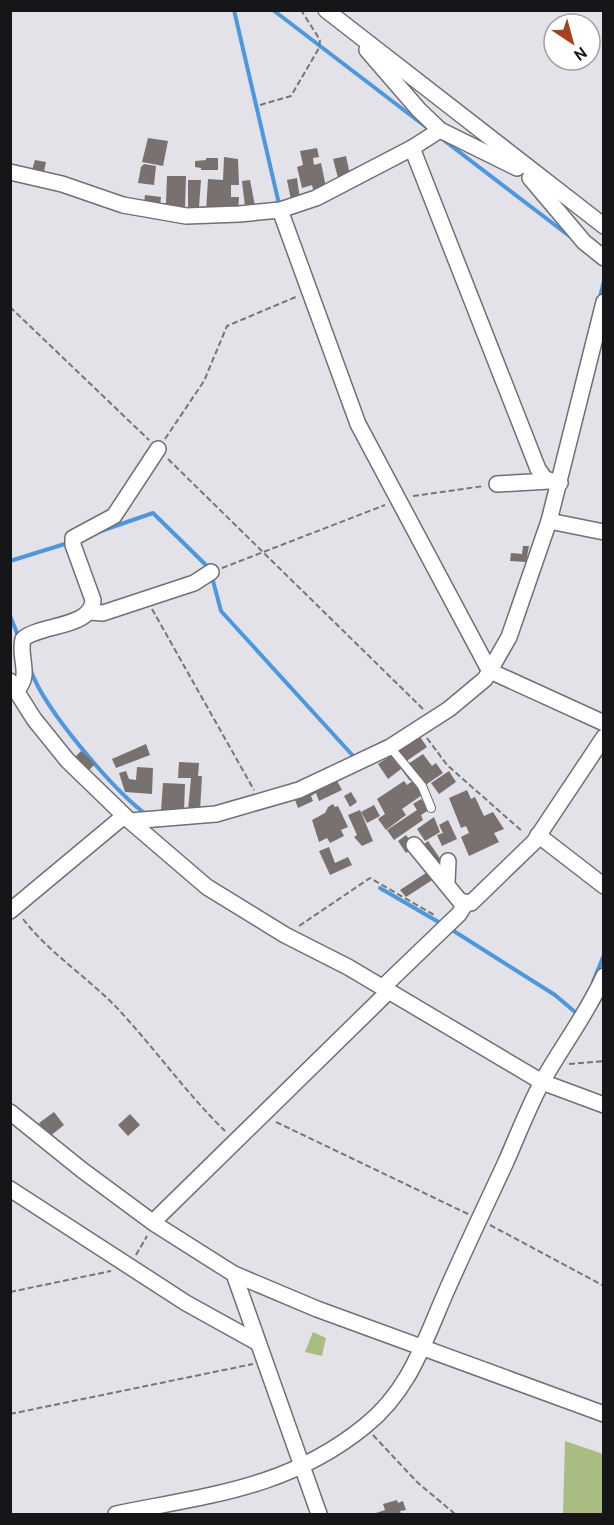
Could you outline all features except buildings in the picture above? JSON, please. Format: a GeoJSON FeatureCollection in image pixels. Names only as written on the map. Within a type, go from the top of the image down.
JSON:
{"type":"FeatureCollection","features":[{"type":"Feature","properties":{"kind":"street"},"geometry":{"type":"LineString","coordinates":[[326,10],[603,226]]}},
{"type":"Feature","properties":{"kind":"street"},"geometry":{"type":"LineString","coordinates":[[363,39],[367,52],[440,130],[517,168],[526,167]]}},
{"type":"Feature","properties":{"kind":"street"},"geometry":{"type":"LineString","coordinates":[[10,172],[62,184],[123,205],[186,216],[280,210],[316,198],[412,148],[440,130]]}},
{"type":"Feature","properties":{"kind":"street"},"geometry":{"type":"LineString","coordinates":[[412,148],[538,469],[542,477],[554,482]]}},
{"type":"Feature","properties":{"kind":"street"},"geometry":{"type":"LineString","coordinates":[[526,167],[531,179],[584,242],[603,258]]}},
{"type":"Feature","properties":{"kind":"street"},"geometry":{"type":"LineString","coordinates":[[280,210],[358,424],[401,499],[482,652],[488,669],[603,723]]}},
{"type":"Feature","properties":{"kind":"street"},"geometry":{"type":"LineString","coordinates":[[12,910],[127,818],[216,814],[299,790],[390,747],[434,720],[465,697],[488,669],[509,637],[549,521],[554,482],[603,302]]}},
{"type":"Feature","properties":{"kind":"street"},"geometry":{"type":"LineString","coordinates":[[90,612],[93,600],[73,538],[114,516],[158,449]]}},
{"type":"Feature","properties":{"kind":"street"},"geometry":{"type":"LineString","coordinates":[[497,484],[554,482]]}},
{"type":"Feature","properties":{"kind":"street"},"geometry":{"type":"LineString","coordinates":[[549,521],[603,532]]}},
{"type":"Feature","properties":{"kind":"street"},"geometry":{"type":"LineString","coordinates":[[211,572],[194,583],[103,613],[90,612],[23,639],[21,648],[25,676],[14,686],[34,719],[67,760],[127,818],[207,887],[285,935],[318,950],[542,1082],[603,1105]]}},
{"type":"Feature","properties":{"kind":"street"},"geometry":{"type":"LineString","coordinates":[[414,845],[464,902],[471,903],[536,839],[603,737]]}},
{"type":"Feature","properties":{"kind":"street"},"geometry":{"type":"LineString","coordinates":[[536,839],[603,886]]}},
{"type":"Feature","properties":{"kind":"street"},"geometry":{"type":"LineString","coordinates":[[447,882],[448,861]]}},
{"type":"Feature","properties":{"kind":"street"},"geometry":{"type":"LineString","coordinates":[[154,1223],[265,1114],[386,989],[462,910],[464,902]]}},
{"type":"Feature","properties":{"kind":"street"},"geometry":{"type":"LineString","coordinates":[[116,1515],[262,1484],[302,1468],[365,1426],[402,1389],[424,1348],[445,1293],[542,1082],[584,1015],[603,976]]}},
{"type":"Feature","properties":{"kind":"street"},"geometry":{"type":"LineString","coordinates":[[10,1112],[82,1170],[154,1223],[234,1274],[317,1309],[603,1414]]}},
{"type":"Feature","properties":{"kind":"street"},"geometry":{"type":"LineString","coordinates":[[10,1189],[129,1267],[258,1343]]}},
{"type":"Feature","properties":{"kind":"street"},"geometry":{"type":"LineString","coordinates":[[234,1274],[319,1515]]}},
{"type":"Feature","properties":{"kind":"lane"},"geometry":{"type":"LineString","coordinates":[[390,747],[422,786],[431,808]]}},
{"type":"Feature","properties":{"kind":"path"},"geometry":{"type":"LineString","coordinates":[[260,105],[291,96],[318,48],[319,38],[301,10]]}},
{"type":"Feature","properties":{"kind":"path"},"geometry":{"type":"LineString","coordinates":[[158,449],[204,381],[227,326],[309,292]]}},
{"type":"Feature","properties":{"kind":"path"},"geometry":{"type":"LineString","coordinates":[[10,307],[434,720]]}},
{"type":"Feature","properties":{"kind":"path"},"geometry":{"type":"LineString","coordinates":[[211,572],[401,499],[497,484]]}},
{"type":"Feature","properties":{"kind":"path"},"geometry":{"type":"LineString","coordinates":[[148,598],[153,614],[261,802]]}},
{"type":"Feature","properties":{"kind":"path"},"geometry":{"type":"LineString","coordinates":[[420,728],[447,765],[536,839]]}},
{"type":"Feature","properties":{"kind":"path"},"geometry":{"type":"LineString","coordinates":[[285,935],[370,878],[449,923]]}},
{"type":"Feature","properties":{"kind":"path"},"geometry":{"type":"LineString","coordinates":[[12,910],[46,945],[86,977],[120,1011],[209,1115],[236,1142]]}},
{"type":"Feature","properties":{"kind":"path"},"geometry":{"type":"LineString","coordinates":[[555,1062],[564,1065],[603,1061]]}},
{"type":"Feature","properties":{"kind":"path"},"geometry":{"type":"LineString","coordinates":[[265,1114],[274,1121],[480,1219],[603,1286]]}},
{"type":"Feature","properties":{"kind":"path"},"geometry":{"type":"LineString","coordinates":[[10,1292],[129,1267],[154,1223]]}},
{"type":"Feature","properties":{"kind":"path"},"geometry":{"type":"LineString","coordinates":[[10,1414],[264,1361]]}},
{"type":"Feature","properties":{"kind":"path"},"geometry":{"type":"LineString","coordinates":[[365,1426],[417,1482],[455,1515]]}},
{"type":"Feature","properties":{"kind":"green space"},"geometry":{"type":"Polygon","coordinates":[[[313,1332],[326,1338],[322,1356],[305,1352],[313,1332]]]}},
{"type":"Feature","properties":{"kind":"green space"},"geometry":{"type":"Polygon","coordinates":[[[565,1441],[603,1454],[603,1514],[563,1514],[565,1441]]]}},
{"type":"Feature","properties":{"kind":"waterway"},"geometry":{"type":"LineString","coordinates":[[234,10],[279,204]]}},
{"type":"Feature","properties":{"kind":"waterway"},"geometry":{"type":"LineString","coordinates":[[273,10],[430,130]]}},
{"type":"Feature","properties":{"kind":"waterway"},"geometry":{"type":"LineString","coordinates":[[441,138],[572,238]]}},
{"type":"Feature","properties":{"kind":"waterway"},"geometry":{"type":"LineString","coordinates":[[599,301],[604,281]]}},
{"type":"Feature","properties":{"kind":"waterway"},"geometry":{"type":"LineString","coordinates":[[98,532],[153,513],[209,568]]}},
{"type":"Feature","properties":{"kind":"waterway"},"geometry":{"type":"LineString","coordinates":[[10,561],[68,543]]}},
{"type":"Feature","properties":{"kind":"waterway"},"geometry":{"type":"LineString","coordinates":[[212,577],[221,611],[355,758]]}},
{"type":"Feature","properties":{"kind":"waterway"},"geometry":{"type":"LineString","coordinates":[[10,616],[19,638]]}},
{"type":"Feature","properties":{"kind":"waterway"},"geometry":{"type":"LineString","coordinates":[[31,671],[50,707],[82,749],[117,788],[147,815]]}},
{"type":"Feature","properties":{"kind":"waterway"},"geometry":{"type":"LineString","coordinates":[[380,888],[442,924]]}},
{"type":"Feature","properties":{"kind":"waterway"},"geometry":{"type":"LineString","coordinates":[[449,928],[555,995],[575,1012]]}},
{"type":"Feature","properties":{"kind":"waterway"},"geometry":{"type":"LineString","coordinates":[[593,982],[604,955]]}}]}
